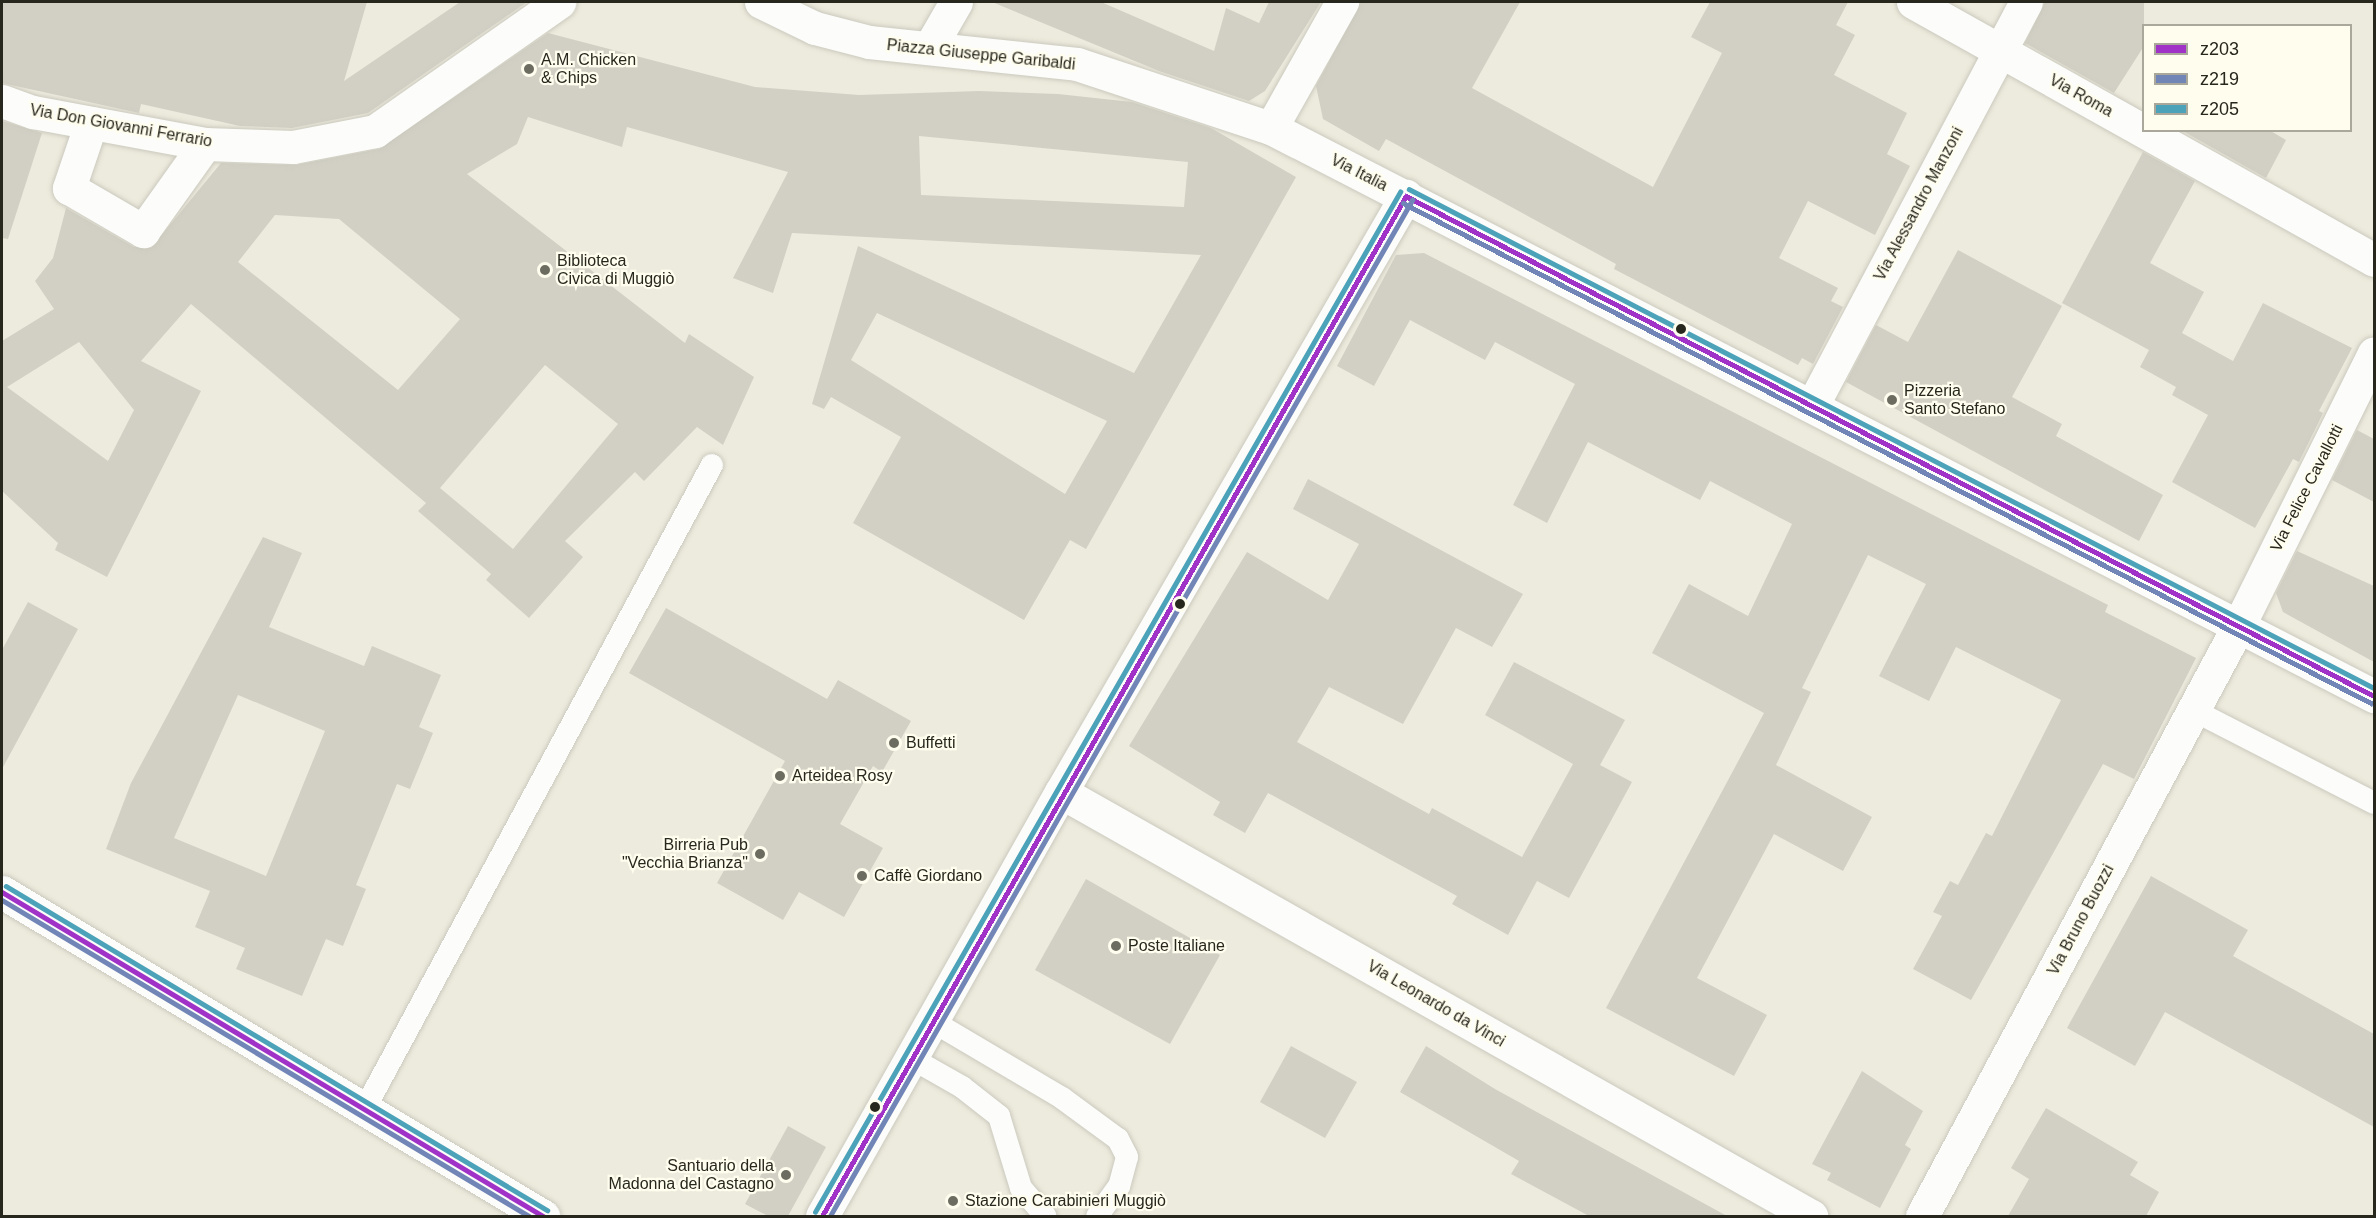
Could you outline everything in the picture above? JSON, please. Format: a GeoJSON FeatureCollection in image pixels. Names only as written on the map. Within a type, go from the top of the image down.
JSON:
{"type":"FeatureCollection","features":[{"type":"Feature","properties":{"kind":"street","name":"Via Don Giovanni Ferrario"},"geometry":{"type":"LineString","coordinates":[[2,100],[33,112],[206,144],[293,147],[375,131],[559,2]]}},
{"type":"Feature","properties":{"kind":"street","name":"Piazza Giuseppe Garibaldi"},"geometry":{"type":"LineString","coordinates":[[761,2],[815,28],[869,42],[1077,64],[1271,128]]}},
{"type":"Feature","properties":{"kind":"street"},"geometry":{"type":"LineString","coordinates":[[930,47],[956,2]]}},
{"type":"Feature","properties":{"kind":"street"},"geometry":{"type":"LineString","coordinates":[[1271,128],[1342,2]]}},
{"type":"Feature","properties":{"kind":"street","name":"Via Roma"},"geometry":{"type":"LineString","coordinates":[[1913,2],[2142,130]]}},
{"type":"Feature","properties":{"kind":"street","name":"Via Alessandro Manzoni"},"geometry":{"type":"LineString","coordinates":[[1812,406],[2026,2]]}},
{"type":"Feature","properties":{"kind":"street"},"geometry":{"type":"LineString","coordinates":[[91,123],[69,188],[143,231],[206,144]]}},
{"type":"Feature","properties":{"kind":"street","name":"Via Italia"},"geometry":{"type":"LineString","coordinates":[[1271,128],[2240,623],[2374,696]]}},
{"type":"Feature","properties":{"kind":"street","name":"Via Roma"},"geometry":{"type":"LineString","coordinates":[[2146,132],[2374,260]]}},
{"type":"Feature","properties":{"kind":"street"},"geometry":{"type":"LineString","coordinates":[[822,1216],[1061,792],[1406,196]]}},
{"type":"Feature","properties":{"kind":"street","name":"Via Felice Cavallotti"},"geometry":{"type":"LineString","coordinates":[[2240,623],[2374,353]]}},
{"type":"Feature","properties":{"kind":"street","name":"Via Bruno Buozzi"},"geometry":{"type":"LineString","coordinates":[[1922,1216],[2240,623]]}},
{"type":"Feature","properties":{"kind":"street","name":"Via Leonardo da Vinci"},"geometry":{"type":"LineString","coordinates":[[1061,792],[1811,1216]]}},
{"type":"Feature","properties":{"kind":"street"},"geometry":{"type":"LineString","coordinates":[[2,892],[363,1112],[543,1216]]}},
{"type":"Feature","properties":{"kind":"lane"},"geometry":{"type":"LineString","coordinates":[[363,1112],[712,465]]}},
{"type":"Feature","properties":{"kind":"lane"},"geometry":{"type":"LineString","coordinates":[[2193,710],[2374,803]]}},
{"type":"Feature","properties":{"kind":"lane"},"geometry":{"type":"LineString","coordinates":[[932,1021],[1062,1098],[1118,1139],[1127,1157],[1119,1186],[1097,1216]]}},
{"type":"Feature","properties":{"kind":"lane"},"geometry":{"type":"LineString","coordinates":[[911,1058],[962,1087],[999,1116],[1021,1188],[1045,1216]]}},
{"type":"Feature","properties":{"kind":"building"},"geometry":{"type":"Polygon","coordinates":[[[2,2],[367,2],[344,81],[460,2],[527,2],[368,113],[292,128],[240,126],[141,104],[139,113],[2,83],[2,2]]]}},
{"type":"Feature","properties":{"kind":"building"},"geometry":{"type":"Polygon","coordinates":[[[992,2],[1101,2],[1214,51],[1226,8],[1259,23],[1269,2],[1321,2],[1265,91],[1249,101],[1159,71],[992,2]]]}},
{"type":"Feature","properties":{"kind":"building"},"geometry":{"type":"Polygon","coordinates":[[[1361,2],[1520,2],[1472,88],[1653,187],[1722,53],[1691,37],[1710,2],[1848,2],[1836,25],[1855,35],[1834,75],[1907,113],[1887,154],[1910,166],[1875,235],[1808,201],[1779,258],[1838,288],[1831,301],[1843,307],[1813,364],[1802,358],[1798,365],[1614,269],[1616,264],[1386,139],[1379,151],[1323,119],[1316,86],[1361,2]]]}},
{"type":"Feature","properties":{"kind":"building"},"geometry":{"type":"Polygon","coordinates":[[[2045,2],[2144,2],[2142,49],[2114,93],[2025,43],[2045,2]]]}},
{"type":"Feature","properties":{"kind":"building"},"geometry":{"type":"Polygon","coordinates":[[[548,33],[755,87],[859,95],[979,91],[1058,94],[1132,102],[1211,128],[1296,177],[1086,549],[1070,540],[1024,620],[853,523],[901,437],[831,397],[824,409],[812,404],[858,246],[1134,373],[1201,255],[792,233],[773,293],[733,278],[788,172],[627,127],[622,147],[528,117],[517,144],[467,174],[685,343],[689,334],[754,377],[723,445],[697,427],[644,481],[635,472],[565,541],[583,557],[529,618],[486,580],[491,574],[418,511],[426,503],[191,304],[141,361],[201,391],[107,577],[55,550],[58,543],[2,491],[2,341],[54,309],[35,281],[53,258],[66,208],[134,247],[151,248],[221,163],[296,165],[379,149],[548,33]],[[919,136],[921,195],[1184,207],[1188,162],[919,136]],[[275,215],[238,262],[398,390],[460,319],[339,219],[275,215]],[[877,313],[851,360],[1065,494],[1107,421],[877,313]],[[79,342],[7,387],[108,461],[134,410],[79,342]],[[545,365],[440,488],[513,549],[618,424],[545,365]]]}},
{"type":"Feature","properties":{"kind":"building"},"geometry":{"type":"Polygon","coordinates":[[[2,121],[42,133],[8,239],[2,238],[2,121]]]}},
{"type":"Feature","properties":{"kind":"building"},"geometry":{"type":"Polygon","coordinates":[[[2185,132],[2272,132],[2286,140],[2266,178],[2185,132]]]}},
{"type":"Feature","properties":{"kind":"building"},"geometry":{"type":"Polygon","coordinates":[[[2143,152],[2195,181],[2150,263],[2204,292],[2182,333],[2233,361],[2263,303],[2352,348],[2319,411],[2323,413],[2299,462],[2293,459],[2255,528],[2172,482],[2208,415],[2172,395],[2176,387],[2140,367],[2149,350],[2062,303],[2143,152]]]}},
{"type":"Feature","properties":{"kind":"building"},"geometry":{"type":"Polygon","coordinates":[[[1958,250],[2062,306],[2012,397],[2062,424],[2056,436],[2163,495],[2139,541],[1846,382],[1876,325],[1908,342],[1958,250]]]}},
{"type":"Feature","properties":{"kind":"building"},"geometry":{"type":"Polygon","coordinates":[[[1424,253],[2108,605],[2105,612],[2196,658],[2134,779],[2103,764],[1971,1000],[1913,969],[1942,916],[1933,912],[1950,881],[1958,885],[1986,833],[1992,836],[2061,700],[1956,647],[1929,701],[1879,676],[1926,584],[1868,555],[1802,688],[1811,692],[1776,765],[1872,817],[1843,871],[1774,834],[1697,978],[1767,1015],[1734,1076],[1606,1008],[1764,713],[1652,653],[1689,584],[1748,616],[1792,524],[1710,481],[1700,500],[1588,442],[1547,523],[1513,505],[1575,384],[1495,342],[1485,360],[1410,320],[1374,386],[1337,366],[1396,255],[1424,253]]]}},
{"type":"Feature","properties":{"kind":"building"},"geometry":{"type":"Polygon","coordinates":[[[2357,430],[2374,439],[2374,502],[2332,480],[2357,430]]]}},
{"type":"Feature","properties":{"kind":"building"},"geometry":{"type":"Polygon","coordinates":[[[1308,479],[1523,594],[1492,647],[1456,628],[1403,724],[1329,687],[1297,742],[1429,814],[1432,808],[1522,857],[1573,764],[1485,715],[1514,662],[1625,720],[1600,765],[1632,782],[1569,898],[1537,881],[1508,935],[1452,904],[1457,896],[1268,793],[1245,833],[1213,815],[1220,802],[1129,746],[1247,552],[1328,600],[1359,544],[1293,509],[1308,479]]]}},
{"type":"Feature","properties":{"kind":"building"},"geometry":{"type":"Polygon","coordinates":[[[263,537],[302,553],[269,627],[364,666],[372,646],[441,675],[419,727],[433,733],[410,789],[397,784],[356,885],[366,889],[343,946],[326,939],[302,996],[236,969],[245,948],[195,927],[210,891],[106,849],[131,783],[263,537]],[[238,695],[174,838],[266,876],[325,731],[238,695]]]}},
{"type":"Feature","properties":{"kind":"building"},"geometry":{"type":"Polygon","coordinates":[[[2297,551],[2374,586],[2374,662],[2283,612],[2276,593],[2297,551]]]}},
{"type":"Feature","properties":{"kind":"building"},"geometry":{"type":"Polygon","coordinates":[[[28,602],[78,629],[2,769],[2,650],[28,602]]]}},
{"type":"Feature","properties":{"kind":"building"},"geometry":{"type":"Polygon","coordinates":[[[666,608],[827,699],[838,680],[911,721],[882,772],[873,766],[840,824],[883,848],[844,917],[799,892],[783,920],[717,883],[785,761],[629,673],[666,608]]]}},
{"type":"Feature","properties":{"kind":"building"},"geometry":{"type":"Polygon","coordinates":[[[2151,876],[2248,930],[2233,956],[2374,1034],[2374,1127],[2165,1012],[2135,1066],[2067,1028],[2151,876]]]}},
{"type":"Feature","properties":{"kind":"building"},"geometry":{"type":"Polygon","coordinates":[[[1086,879],[1220,955],[1170,1044],[1035,970],[1086,879]]]}},
{"type":"Feature","properties":{"kind":"building"},"geometry":{"type":"Polygon","coordinates":[[[1291,1046],[1357,1082],[1325,1138],[1260,1102],[1291,1046]]]}},
{"type":"Feature","properties":{"kind":"building"},"geometry":{"type":"Polygon","coordinates":[[[1426,1046],[1495,1089],[1727,1216],[1589,1216],[1511,1174],[1519,1161],[1400,1092],[1426,1046]]]}},
{"type":"Feature","properties":{"kind":"building"},"geometry":{"type":"Polygon","coordinates":[[[1862,1071],[1923,1111],[1905,1145],[1911,1149],[1880,1208],[1827,1180],[1831,1173],[1812,1164],[1862,1071]]]}},
{"type":"Feature","properties":{"kind":"building"},"geometry":{"type":"Polygon","coordinates":[[[2046,1108],[2138,1162],[2130,1175],[2159,1192],[2146,1216],[2008,1216],[2029,1179],[2011,1168],[2046,1108]]]}},
{"type":"Feature","properties":{"kind":"building","name":"Santuario della Madonna del Castagno"},"geometry":{"type":"Polygon","coordinates":[[[788,1126],[826,1147],[788,1216],[768,1216],[745,1204],[788,1126]]]}},
{"type":"Feature","properties":{"kind":"transit line","name":"z205"},"geometry":{"type":"LineString","coordinates":[[1409,189],[2374,688]]}},
{"type":"Feature","properties":{"kind":"transit line","name":"z205"},"geometry":{"type":"LineString","coordinates":[[815,1212],[1400,192]]}},
{"type":"Feature","properties":{"kind":"transit line","name":"z203"},"geometry":{"type":"LineString","coordinates":[[1406,196],[2374,696]]}},
{"type":"Feature","properties":{"kind":"transit line","name":"z203"},"geometry":{"type":"LineString","coordinates":[[822,1216],[1406,196]]}},
{"type":"Feature","properties":{"kind":"transit line","name":"z219"},"geometry":{"type":"LineString","coordinates":[[830,1216],[1412,200]]}},
{"type":"Feature","properties":{"kind":"transit line","name":"z219"},"geometry":{"type":"LineString","coordinates":[[1403,203],[2371,703]]}},
{"type":"Feature","properties":{"kind":"transit line","name":"z205"},"geometry":{"type":"LineString","coordinates":[[6,886],[547,1210]]}},
{"type":"Feature","properties":{"kind":"transit line","name":"z203"},"geometry":{"type":"LineString","coordinates":[[2,892],[543,1216]]}},
{"type":"Feature","properties":{"kind":"transit line","name":"z219"},"geometry":{"type":"LineString","coordinates":[[2,900],[529,1216]]}},
{"type":"Feature","properties":{"kind":"place","name":"A.M. Chicken & Chips"},"geometry":{"type":"Point","coordinates":[529,69]}},
{"type":"Feature","properties":{"kind":"place","name":"Biblioteca Civica di Muggiò"},"geometry":{"type":"Point","coordinates":[545,270]}},
{"type":"Feature","properties":{"kind":"place","name":"Pizzeria Santo Stefano"},"geometry":{"type":"Point","coordinates":[1892,400]}},
{"type":"Feature","properties":{"kind":"place","name":"Buffetti"},"geometry":{"type":"Point","coordinates":[894,743]}},
{"type":"Feature","properties":{"kind":"place","name":"Arteidea Rosy"},"geometry":{"type":"Point","coordinates":[780,776]}},
{"type":"Feature","properties":{"kind":"place","name":"Birreria Pub \"Vecchia Brianza\""},"geometry":{"type":"Point","coordinates":[760,854]}},
{"type":"Feature","properties":{"kind":"place","name":"Caffè Giordano"},"geometry":{"type":"Point","coordinates":[862,876]}},
{"type":"Feature","properties":{"kind":"place","name":"Poste Italiane"},"geometry":{"type":"Point","coordinates":[1116,946]}},
{"type":"Feature","properties":{"kind":"place","name":"Santuario della Madonna del Castagno"},"geometry":{"type":"Point","coordinates":[786,1175]}},
{"type":"Feature","properties":{"kind":"place","name":"Stazione Carabinieri Muggiò"},"geometry":{"type":"Point","coordinates":[953,1201]}}]}
